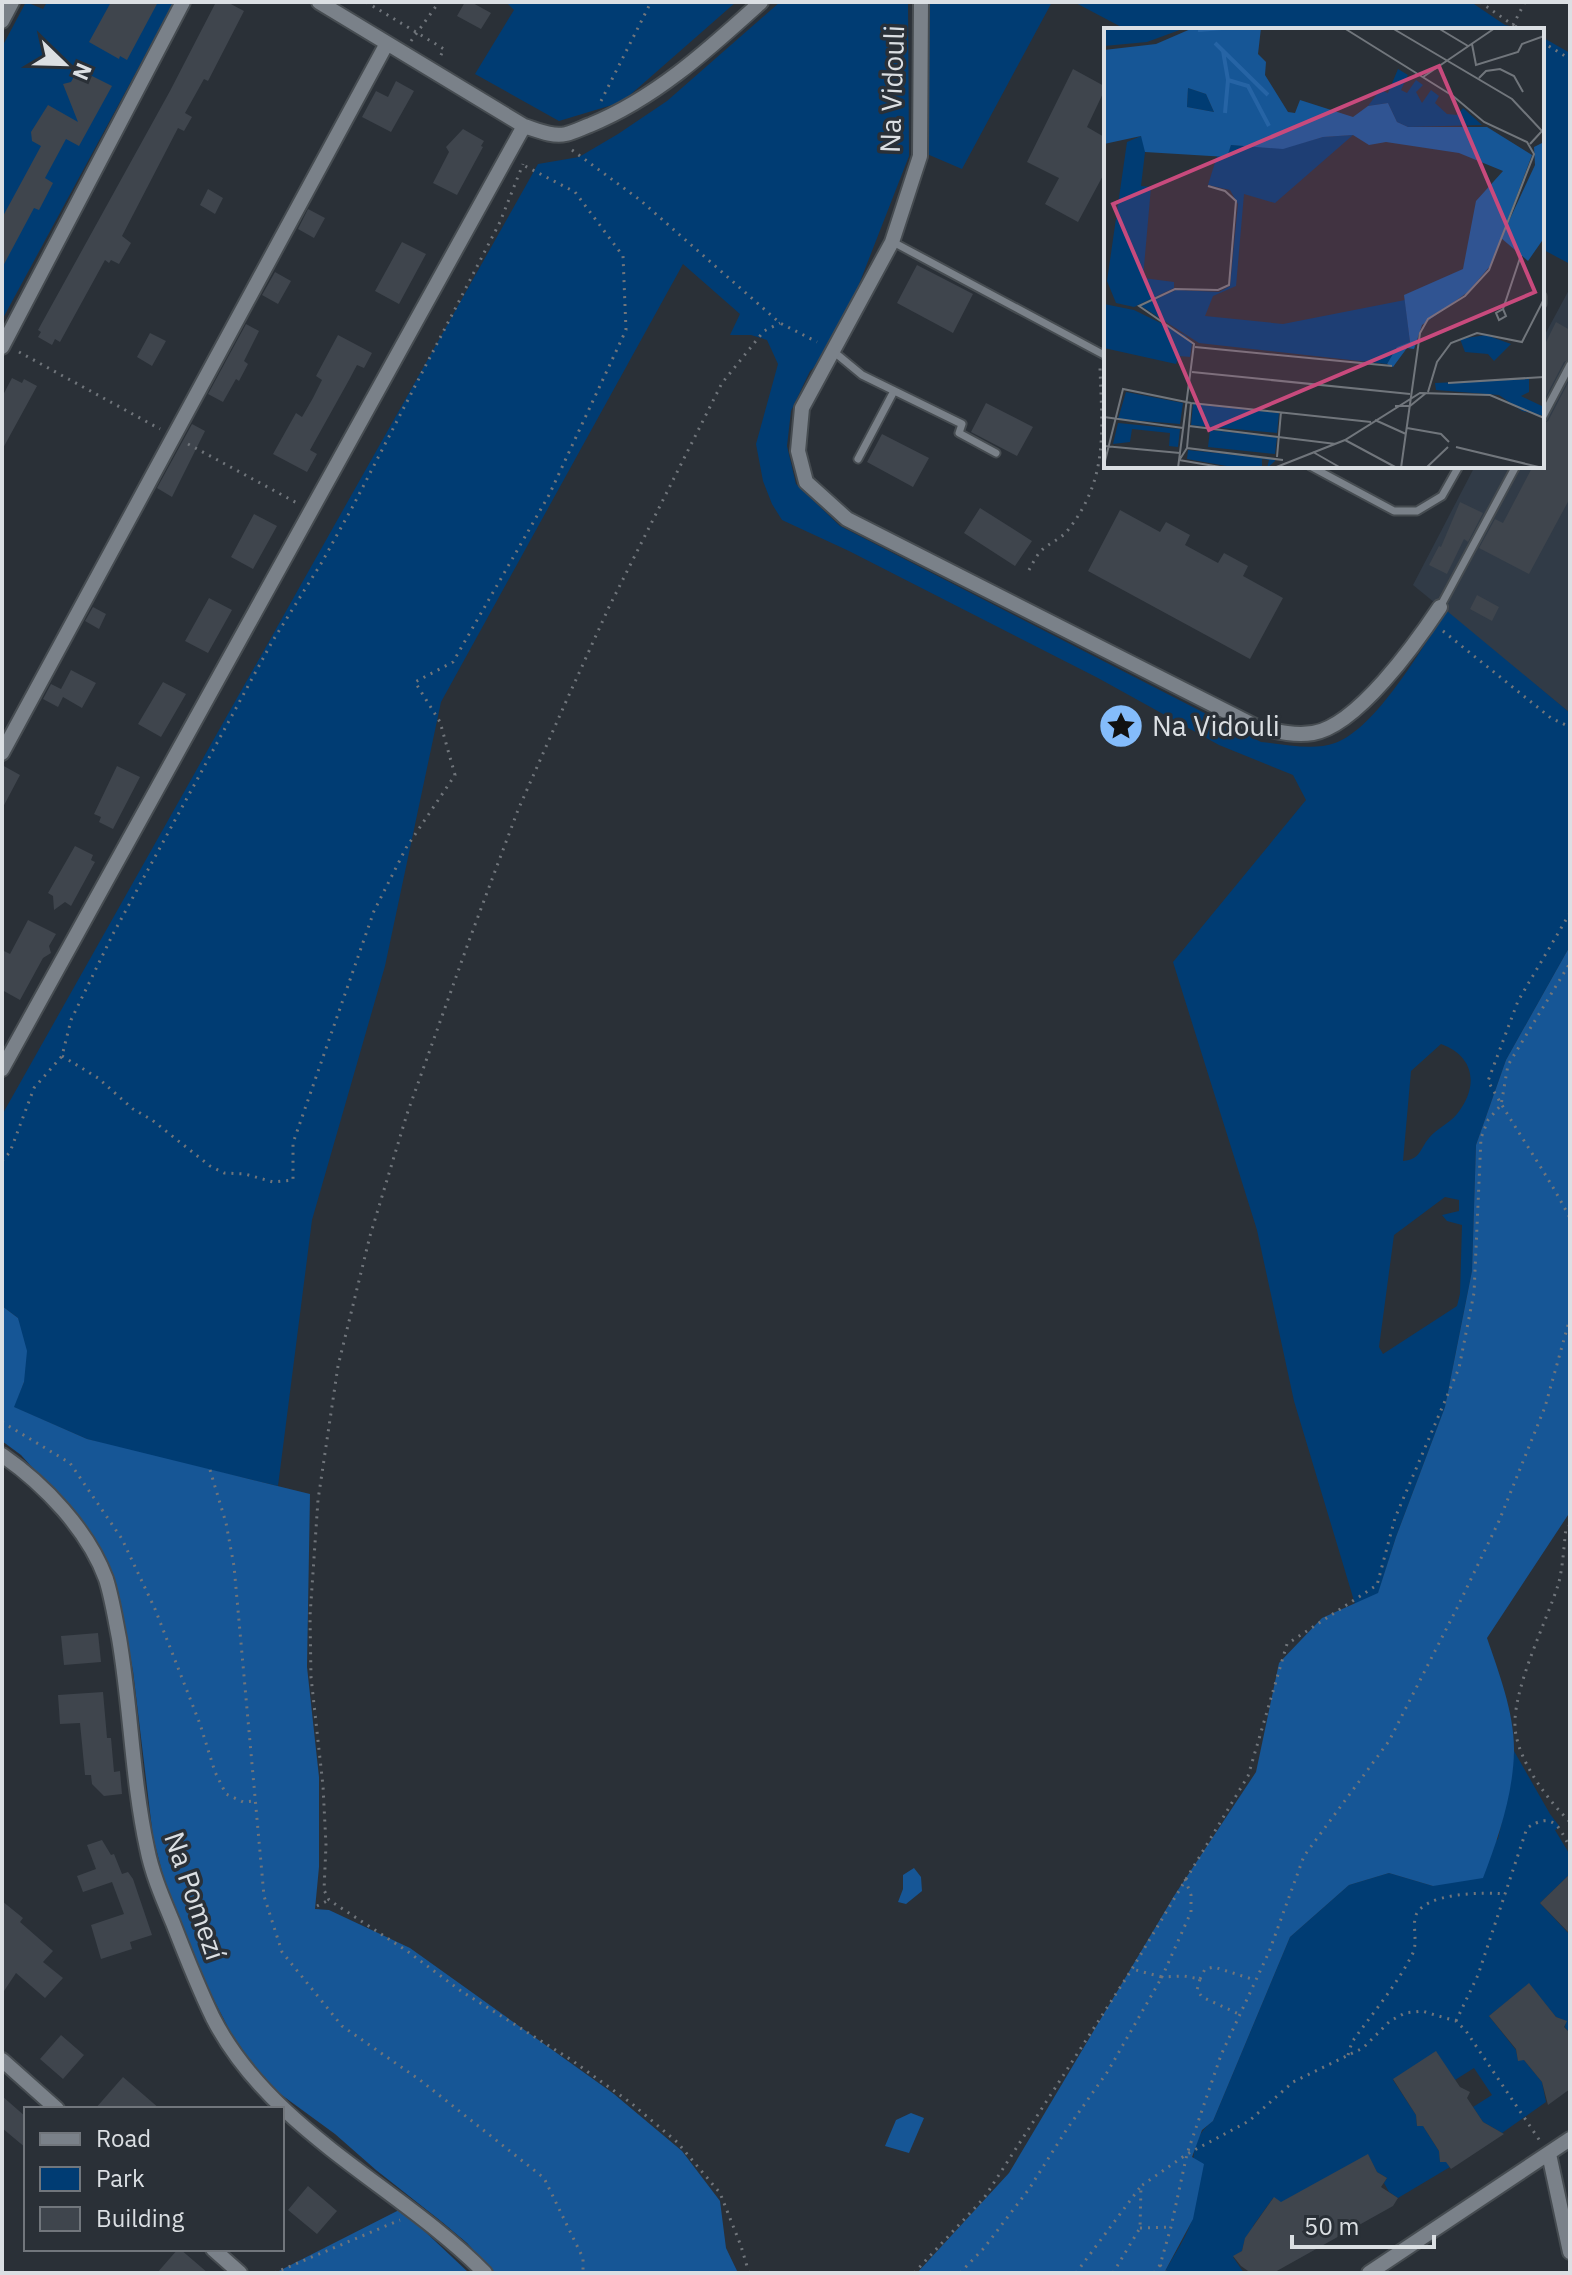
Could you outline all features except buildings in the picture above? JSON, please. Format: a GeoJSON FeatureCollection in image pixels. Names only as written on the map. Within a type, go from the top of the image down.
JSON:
{"type":"FeatureCollection","features":[{"type":"Feature","properties":{"kind":"street"},"geometry":{"type":"LineString","coordinates":[[2,21],[12,2]]}},
{"type":"Feature","properties":{"kind":"street"},"geometry":{"type":"LineString","coordinates":[[3,345],[183,2]]}},
{"type":"Feature","properties":{"kind":"street"},"geometry":{"type":"LineString","coordinates":[[319,2],[524,126],[546,133],[565,134],[645,97],[691,63],[761,2]]}},
{"type":"Feature","properties":{"kind":"street","name":"Na Vidouli"},"geometry":{"type":"LineString","coordinates":[[921,2],[920,156],[892,242],[802,408],[798,451],[806,482],[847,519],[1257,727],[1284,734],[1315,733],[1342,720],[1369,698],[1440,607]]}},
{"type":"Feature","properties":{"kind":"street"},"geometry":{"type":"LineString","coordinates":[[2,753],[386,45]]}},
{"type":"Feature","properties":{"kind":"street"},"geometry":{"type":"LineString","coordinates":[[2,1069],[524,126]]}},
{"type":"Feature","properties":{"kind":"street","name":"Na Pomezí"},"geometry":{"type":"LineString","coordinates":[[2,1455],[44,1490],[74,1524],[105,1576],[127,1682],[147,1850],[159,1888],[214,2019],[239,2057],[282,2107]]}},
{"type":"Feature","properties":{"kind":"street"},"geometry":{"type":"LineString","coordinates":[[2,2060],[55,2107]]}},
{"type":"Feature","properties":{"kind":"street","name":"Na Pomezí"},"geometry":{"type":"LineString","coordinates":[[284,2109],[461,2248],[485,2273]]}},
{"type":"Feature","properties":{"kind":"street"},"geometry":{"type":"LineString","coordinates":[[1369,2273],[1570,2139]]}},
{"type":"Feature","properties":{"kind":"street"},"geometry":{"type":"LineString","coordinates":[[1549,2154],[1570,2252]]}},
{"type":"Feature","properties":{"kind":"street"},"geometry":{"type":"LineString","coordinates":[[215,2251],[240,2273]]}},
{"type":"Feature","properties":{"kind":"lane"},"geometry":{"type":"LineString","coordinates":[[892,242],[1103,354]]}},
{"type":"Feature","properties":{"kind":"lane"},"geometry":{"type":"LineString","coordinates":[[833,351],[862,375],[962,424],[959,433],[996,453]]}},
{"type":"Feature","properties":{"kind":"lane"},"geometry":{"type":"LineString","coordinates":[[1544,414],[1570,365]]}},
{"type":"Feature","properties":{"kind":"lane"},"geometry":{"type":"LineString","coordinates":[[858,459],[894,391]]}},
{"type":"Feature","properties":{"kind":"lane"},"geometry":{"type":"LineString","coordinates":[[1314,468],[1394,511],[1417,511],[1442,496],[1458,468]]}},
{"type":"Feature","properties":{"kind":"lane","name":"Na Vidouli"},"geometry":{"type":"LineString","coordinates":[[1440,607],[1515,468]]}},
{"type":"Feature","properties":{"kind":"path"},"geometry":{"type":"LineString","coordinates":[[366,2],[444,49],[432,71]]}},
{"type":"Feature","properties":{"kind":"path"},"geometry":{"type":"LineString","coordinates":[[403,54],[439,2]]}},
{"type":"Feature","properties":{"kind":"path"},"geometry":{"type":"LineString","coordinates":[[593,123],[651,2]]}},
{"type":"Feature","properties":{"kind":"path"},"geometry":{"type":"LineString","coordinates":[[1480,2],[1518,28]]}},
{"type":"Feature","properties":{"kind":"path"},"geometry":{"type":"LineString","coordinates":[[1511,28],[1525,2]]}},
{"type":"Feature","properties":{"kind":"path"},"geometry":{"type":"LineString","coordinates":[[1544,43],[1570,59]]}},
{"type":"Feature","properties":{"kind":"path"},"geometry":{"type":"LineString","coordinates":[[2,1161],[10,1152],[34,1088],[62,1056],[71,1020],[113,934],[272,642],[353,506],[500,222],[523,165],[524,126]]}},
{"type":"Feature","properties":{"kind":"path"},"geometry":{"type":"LineString","coordinates":[[565,134],[566,146],[640,200],[780,323],[833,351]]}},
{"type":"Feature","properties":{"kind":"path"},"geometry":{"type":"LineString","coordinates":[[62,1056],[98,1078],[133,1109],[152,1120],[210,1166],[224,1173],[245,1174],[273,1182],[293,1180],[293,1143],[374,911],[406,848],[455,775],[440,722],[415,682],[453,662],[549,495],[626,330],[623,256],[575,192],[523,165]]}},
{"type":"Feature","properties":{"kind":"path"},"geometry":{"type":"LineString","coordinates":[[749,2273],[720,2193],[677,2142],[631,2103],[570,2059],[519,2024],[461,1991],[329,1900],[324,1890],[324,1801],[311,1677],[310,1616],[318,1500],[338,1366],[370,1236],[407,1114],[518,810],[602,621],[722,383],[764,331],[780,323]]}},
{"type":"Feature","properties":{"kind":"path"},"geometry":{"type":"LineString","coordinates":[[3,345],[311,510]]}},
{"type":"Feature","properties":{"kind":"path"},"geometry":{"type":"LineString","coordinates":[[1029,570],[1041,550],[1065,534],[1073,524],[1099,471],[1103,354]]}},
{"type":"Feature","properties":{"kind":"path"},"geometry":{"type":"LineString","coordinates":[[1431,621],[1551,718],[1570,727]]}},
{"type":"Feature","properties":{"kind":"path"},"geometry":{"type":"LineString","coordinates":[[1570,913],[1518,1001],[1488,1081],[1543,1168],[1570,1218]]}},
{"type":"Feature","properties":{"kind":"path"},"geometry":{"type":"LineString","coordinates":[[914,2273],[984,2198],[1132,1969],[1248,1776],[1287,1644],[1377,1585],[1395,1518],[1459,1368],[1474,1293],[1481,1138],[1488,1120],[1501,1105],[1508,1065],[1570,963]]}},
{"type":"Feature","properties":{"kind":"path"},"geometry":{"type":"LineString","coordinates":[[1154,2273],[1160,2265],[1171,2227],[1187,2154],[1221,2055],[1269,1952],[1304,1856],[1389,1741],[1499,1521],[1545,1407],[1570,1318]]}},
{"type":"Feature","properties":{"kind":"path"},"geometry":{"type":"LineString","coordinates":[[2,1422],[70,1463],[122,1539],[155,1609],[226,1794],[243,1802],[255,1801]]}},
{"type":"Feature","properties":{"kind":"path"},"geometry":{"type":"LineString","coordinates":[[210,1470],[226,1523],[234,1566],[264,1896],[282,1952],[342,2026],[420,2080],[544,2178],[583,2258],[583,2273]]}},
{"type":"Feature","properties":{"kind":"path"},"geometry":{"type":"LineString","coordinates":[[1570,1526],[1566,1528],[1559,1582],[1516,1710],[1515,1734],[1535,1777],[1570,1822]]}},
{"type":"Feature","properties":{"kind":"path"},"geometry":{"type":"LineString","coordinates":[[1456,2021],[1478,1975],[1527,1828],[1544,1820],[1553,1822],[1570,1848]]}},
{"type":"Feature","properties":{"kind":"path"},"geometry":{"type":"LineString","coordinates":[[960,2273],[984,2248],[1029,2189],[1108,2071],[1162,1977],[1191,1912],[1191,1895],[1185,1879]]}},
{"type":"Feature","properties":{"kind":"path"},"geometry":{"type":"LineString","coordinates":[[1348,2055],[1352,2042],[1412,1954],[1415,1917],[1419,1911],[1425,1905],[1468,1893],[1506,1894]]}},
{"type":"Feature","properties":{"kind":"path"},"geometry":{"type":"LineString","coordinates":[[317,1906],[329,1900]]}},
{"type":"Feature","properties":{"kind":"path"},"geometry":{"type":"LineString","coordinates":[[1241,2015],[1202,1997],[1197,1990],[1200,1979],[1205,1969],[1214,1967],[1256,1980]]}},
{"type":"Feature","properties":{"kind":"path"},"geometry":{"type":"LineString","coordinates":[[1132,1969],[1162,1977],[1200,1979]]}},
{"type":"Feature","properties":{"kind":"path"},"geometry":{"type":"LineString","coordinates":[[1076,2273],[1141,2186],[1187,2154],[1249,2121],[1293,2082],[1363,2048],[1390,2021],[1405,2013],[1422,2011],[1456,2021],[1466,2031],[1549,2154]]}},
{"type":"Feature","properties":{"kind":"path"},"geometry":{"type":"LineString","coordinates":[[1113,2273],[1140,2228],[1141,2186]]}},
{"type":"Feature","properties":{"kind":"path"},"geometry":{"type":"LineString","coordinates":[[274,2273],[418,2213]]}},
{"type":"Feature","properties":{"kind":"path"},"geometry":{"type":"LineString","coordinates":[[1140,2228],[1171,2227]]}},
{"type":"Feature","properties":{"kind":"path"},"geometry":{"type":"LineString","coordinates":[[1160,2265],[1166,2273]]}},
{"type":"Feature","properties":{"kind":"shaded area"},"geometry":{"type":"Polygon","coordinates":[[[1570,288],[1570,713],[1413,585],[1474,468],[1544,468],[1544,336],[1570,288]]]}},
{"type":"Feature","properties":{"kind":"shaded area"},"geometry":{"type":"Polygon","coordinates":[[[1570,946],[1570,1512],[1487,1638],[1509,1709],[1514,1752],[1508,1800],[1483,1878],[1433,1886],[1389,1873],[1349,1885],[1290,1937],[1213,2121],[1202,2130],[1192,2157],[1204,2164],[1193,2219],[1164,2273],[917,2273],[1009,2173],[1174,1896],[1256,1772],[1279,1663],[1322,1618],[1378,1593],[1445,1407],[1472,1271],[1476,1145],[1506,1060],[1570,946]]]}},
{"type":"Feature","properties":{"kind":"shaded area"},"geometry":{"type":"Polygon","coordinates":[[[2,1306],[18,1318],[27,1351],[24,1382],[14,1407],[87,1439],[310,1494],[307,1667],[319,1777],[319,1867],[315,1909],[329,1910],[410,1948],[614,2094],[682,2151],[720,2201],[726,2248],[738,2273],[494,2273],[467,2243],[442,2222],[335,2134],[268,2085],[232,2035],[199,1971],[164,1879],[153,1837],[133,1671],[117,1589],[83,1524],[21,1455],[2,1441],[2,1306]]]}},
{"type":"Feature","properties":{"kind":"shaded area"},"geometry":{"type":"Polygon","coordinates":[[[914,1868],[921,1877],[922,1891],[906,1904],[898,1902],[903,1889],[903,1875],[914,1868]]]}},
{"type":"Feature","properties":{"kind":"shaded area"},"geometry":{"type":"Polygon","coordinates":[[[911,2113],[924,2118],[909,2153],[885,2146],[896,2120],[911,2113]]]}},
{"type":"Feature","properties":{"kind":"shaded area"},"geometry":{"type":"Polygon","coordinates":[[[401,2209],[469,2273],[275,2273],[401,2209]]]}},
{"type":"Feature","properties":{"kind":"green space"},"geometry":{"type":"Polygon","coordinates":[[[26,2],[43,9],[47,2],[174,2],[2,320],[2,47],[26,2]]]}},
{"type":"Feature","properties":{"kind":"green space"},"geometry":{"type":"Polygon","coordinates":[[[506,2],[736,2],[622,102],[559,121],[475,74],[514,10],[506,2]]]}},
{"type":"Feature","properties":{"kind":"green space"},"geometry":{"type":"Polygon","coordinates":[[[780,2],[908,2],[909,156],[833,351],[810,371],[791,411],[787,446],[796,484],[840,526],[1261,742],[1317,746],[1335,743],[1351,735],[1397,685],[1447,611],[1570,713],[1570,946],[1506,1060],[1476,1145],[1472,1271],[1445,1407],[1378,1594],[1355,1604],[1294,1401],[1257,1230],[1173,962],[1306,800],[1293,775],[1219,745],[1098,678],[782,520],[763,481],[756,444],[778,364],[767,340],[751,335],[730,335],[740,314],[683,264],[441,702],[385,966],[312,1220],[278,1486],[87,1439],[13,1407],[24,1382],[18,1318],[2,1306],[2,1115],[538,164],[579,157],[667,101],[780,2]],[[1441,1044],[1411,1071],[1403,1161],[1416,1156],[1432,1135],[1457,1114],[1469,1093],[1471,1083],[1467,1064],[1452,1049],[1441,1044]],[[1445,1197],[1394,1235],[1379,1347],[1383,1354],[1457,1306],[1462,1225],[1447,1221],[1442,1215],[1459,1211],[1459,1200],[1445,1197]]]}},
{"type":"Feature","properties":{"kind":"green space"},"geometry":{"type":"Polygon","coordinates":[[[929,2],[1052,2],[962,169],[927,154],[929,2]]]}},
{"type":"Feature","properties":{"kind":"green space"},"geometry":{"type":"Polygon","coordinates":[[[1074,2],[1471,2],[1505,25],[1519,28],[1123,28],[1074,2]]]}},
{"type":"Feature","properties":{"kind":"green space"},"geometry":{"type":"Polygon","coordinates":[[[1544,38],[1570,53],[1570,264],[1544,250],[1544,38]]]}},
{"type":"Feature","properties":{"kind":"green space"},"geometry":{"type":"Polygon","coordinates":[[[1514,1751],[1560,1827],[1555,1830],[1570,1855],[1570,1874],[1540,1903],[1570,1935],[1570,2034],[1565,2027],[1566,2021],[1556,2017],[1529,1984],[1489,2016],[1516,2050],[1518,2060],[1524,2060],[1542,2082],[1546,2102],[1502,2133],[1483,2122],[1473,2107],[1492,2095],[1474,2068],[1455,2080],[1436,2052],[1393,2080],[1416,2115],[1417,2126],[1423,2126],[1439,2151],[1440,2162],[1447,2162],[1450,2167],[1398,2198],[1389,2192],[1384,2183],[1387,2178],[1377,2172],[1368,2155],[1281,2203],[1273,2198],[1253,2226],[1255,2230],[1245,2239],[1242,2251],[1233,2257],[1244,2273],[1164,2273],[1193,2216],[1194,2153],[1197,2142],[1213,2121],[1290,1937],[1349,1885],[1389,1873],[1433,1886],[1498,1839],[1514,1751]]]}},
{"type":"Feature","properties":{"kind":"place","name":"Na Vidouli"},"geometry":{"type":"Point","coordinates":[1121,726]}}]}
